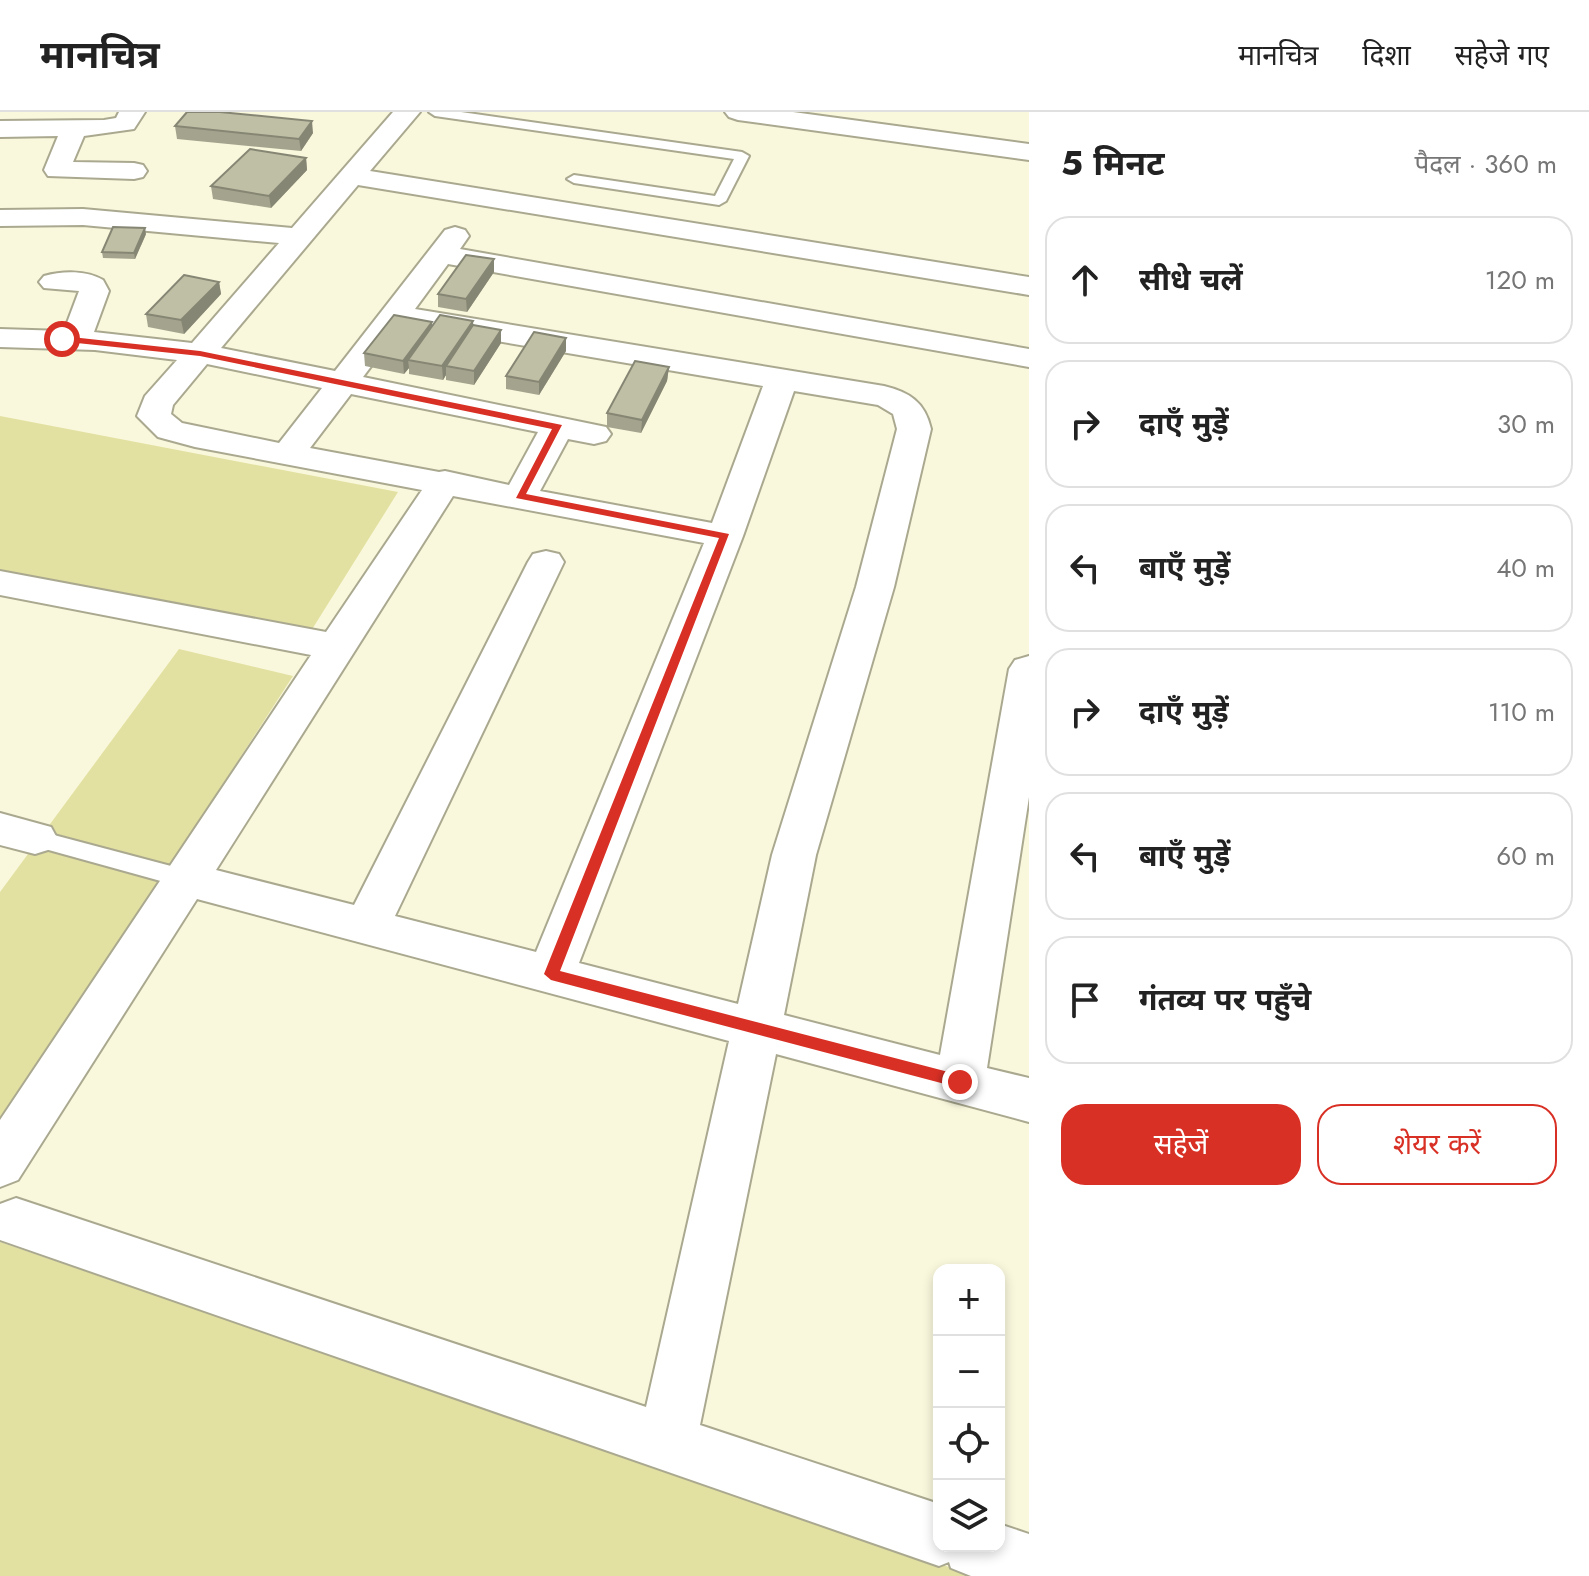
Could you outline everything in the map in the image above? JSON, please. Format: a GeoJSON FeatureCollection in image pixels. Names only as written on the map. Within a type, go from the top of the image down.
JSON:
{"type":"FeatureCollection","features":[{"type":"Feature","properties":{"kind":"street"},"geometry":{"type":"LineString","coordinates":[[0,129],[62,123],[117,127],[125,124],[132,112]]}},
{"type":"Feature","properties":{"kind":"street"},"geometry":{"type":"LineString","coordinates":[[407,112],[157,403],[154,416],[170,430],[195,437],[445,481],[725,536]]}},
{"type":"Feature","properties":{"kind":"street"},"geometry":{"type":"LineString","coordinates":[[738,112],[1029,152]]}},
{"type":"Feature","properties":{"kind":"street"},"geometry":{"type":"LineString","coordinates":[[62,123],[57,170],[134,171]]}},
{"type":"Feature","properties":{"kind":"street"},"geometry":{"type":"LineString","coordinates":[[350,176],[1029,286]]}},
{"type":"Feature","properties":{"kind":"street"},"geometry":{"type":"LineString","coordinates":[[0,218],[83,217],[301,237]]}},
{"type":"Feature","properties":{"kind":"street"},"geometry":{"type":"LineString","coordinates":[[288,454],[448,245],[918,373],[1029,358]]}},
{"type":"Feature","properties":{"kind":"street"},"geometry":{"type":"LineString","coordinates":[[54,282],[86,282],[93,286],[94,291],[76,340]]}},
{"type":"Feature","properties":{"kind":"street"},"geometry":{"type":"LineString","coordinates":[[395,315],[884,396],[918,373]]}},
{"type":"Feature","properties":{"kind":"street"},"geometry":{"type":"LineString","coordinates":[[0,338],[76,340],[200,353],[594,434]]}},
{"type":"Feature","properties":{"kind":"street"},"geometry":{"type":"LineString","coordinates":[[667,1443],[794,855],[875,587],[914,429],[912,415],[918,373]]}},
{"type":"Feature","properties":{"kind":"street"},"geometry":{"type":"LineString","coordinates":[[551,974],[725,536],[782,379]]}},
{"type":"Feature","properties":{"kind":"street"},"geometry":{"type":"LineString","coordinates":[[520,496],[558,427]]}},
{"type":"Feature","properties":{"kind":"street"},"geometry":{"type":"LineString","coordinates":[[0,1164],[445,481]]}},
{"type":"Feature","properties":{"kind":"street"},"geometry":{"type":"LineString","coordinates":[[367,926],[546,562]]}},
{"type":"Feature","properties":{"kind":"street"},"geometry":{"type":"LineString","coordinates":[[0,583],[337,647]]}},
{"type":"Feature","properties":{"kind":"street"},"geometry":{"type":"LineString","coordinates":[[960,1082],[1029,669]]}},
{"type":"Feature","properties":{"kind":"street"},"geometry":{"type":"LineString","coordinates":[[186,879],[1029,1100]]}},
{"type":"Feature","properties":{"kind":"street"},"geometry":{"type":"LineString","coordinates":[[16,1222],[933,1533]]}},
{"type":"Feature","properties":{"kind":"street"},"geometry":{"type":"LineString","coordinates":[[991,1552],[1029,1565]]}},
{"type":"Feature","properties":{"kind":"lane"},"geometry":{"type":"LineString","coordinates":[[435,112],[742,156],[719,201],[574,179]]}},
{"type":"Feature","properties":{"kind":"lane"},"geometry":{"type":"LineString","coordinates":[[18,834],[186,879]]}},
{"type":"Feature","properties":{"kind":"shaded area"},"geometry":{"type":"Polygon","coordinates":[[[0,416],[398,492],[311,631],[0,570],[0,416]]]}},
{"type":"Feature","properties":{"kind":"shaded area"},"geometry":{"type":"Polygon","coordinates":[[[179,649],[293,676],[0,1128],[0,892],[179,649]]]}},
{"type":"Feature","properties":{"kind":"shaded area"},"geometry":{"type":"Polygon","coordinates":[[[0,1242],[975,1576],[0,1576],[0,1242]]]}},
{"type":"Feature","properties":{"kind":"building"},"geometry":{"type":"Polygon","coordinates":[[[187,112],[312,121],[299,139],[175,126],[187,112]]]}},
{"type":"Feature","properties":{"kind":"building"},"geometry":{"type":"Polygon","coordinates":[[[250,149],[306,158],[269,196],[211,186],[250,149]]]}},
{"type":"Feature","properties":{"kind":"building"},"geometry":{"type":"Polygon","coordinates":[[[113,227],[145,228],[134,253],[102,252],[113,227]]]}},
{"type":"Feature","properties":{"kind":"building"},"geometry":{"type":"Polygon","coordinates":[[[466,255],[494,259],[466,299],[438,294],[466,255]]]}},
{"type":"Feature","properties":{"kind":"building"},"geometry":{"type":"Polygon","coordinates":[[[184,275],[219,282],[181,320],[146,314],[184,275]]]}},
{"type":"Feature","properties":{"kind":"building"},"geometry":{"type":"Polygon","coordinates":[[[394,315],[432,322],[403,361],[364,353],[394,315]]]}},
{"type":"Feature","properties":{"kind":"building"},"geometry":{"type":"Polygon","coordinates":[[[440,315],[473,321],[442,366],[408,360],[440,315]]]}},
{"type":"Feature","properties":{"kind":"building"},"geometry":{"type":"Polygon","coordinates":[[[473,325],[501,330],[474,371],[446,366],[473,325]]]}},
{"type":"Feature","properties":{"kind":"building"},"geometry":{"type":"Polygon","coordinates":[[[534,332],[566,338],[539,382],[506,376],[534,332]]]}},
{"type":"Feature","properties":{"kind":"building"},"geometry":{"type":"Polygon","coordinates":[[[635,361],[669,367],[642,420],[607,413],[635,361]]]}},
{"type":"Feature","properties":{"kind":"route"},"geometry":{"type":"LineString","coordinates":[[62,339],[200,353],[558,427],[520,496],[725,536],[551,974],[960,1082]]}}]}
